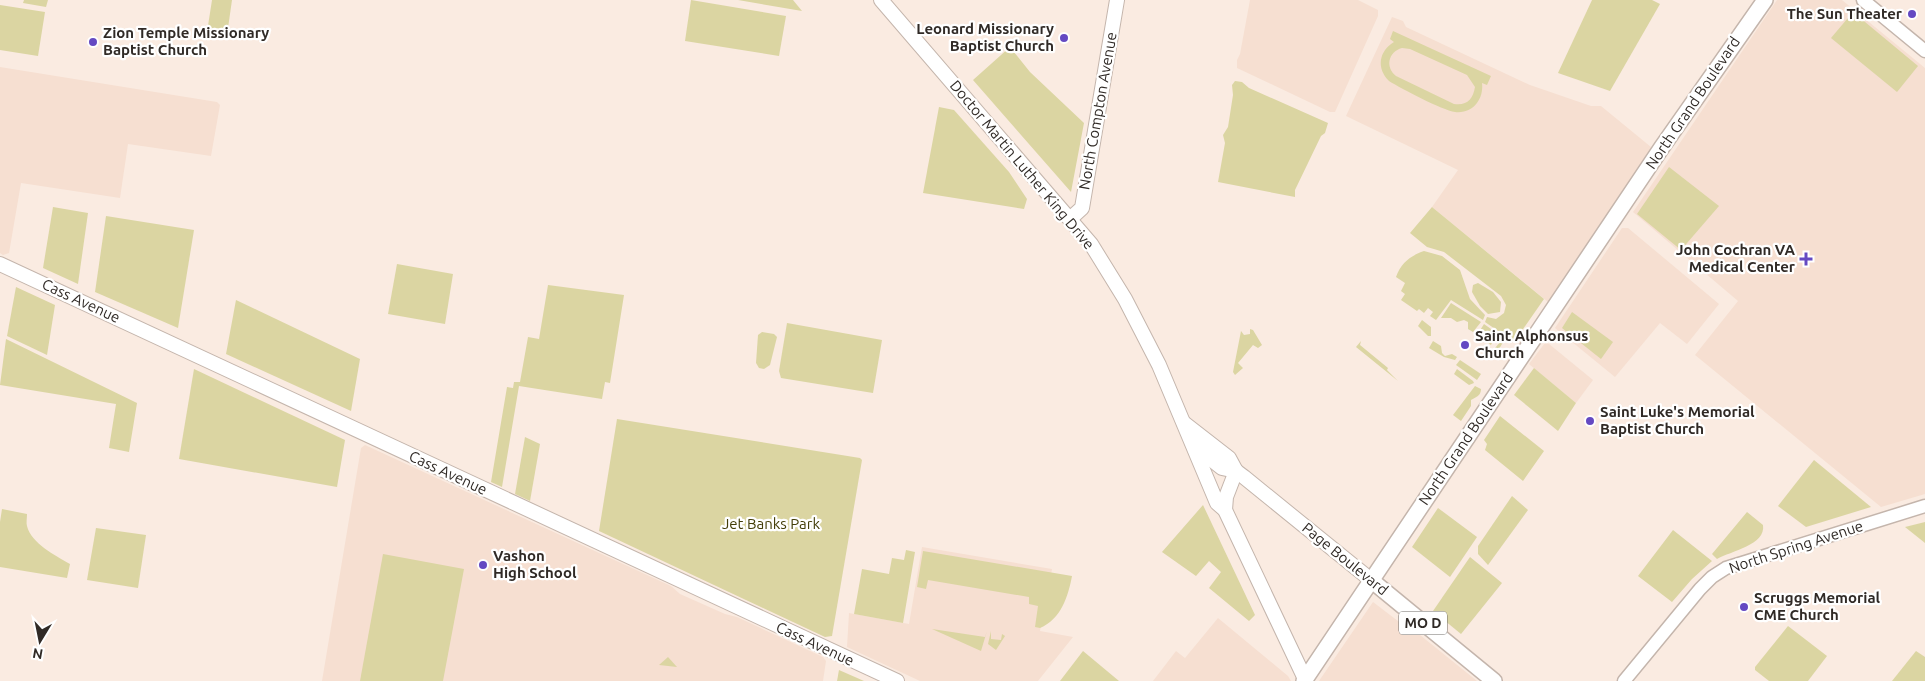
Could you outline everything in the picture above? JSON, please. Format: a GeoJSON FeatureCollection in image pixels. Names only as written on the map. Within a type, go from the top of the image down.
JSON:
{"type":"FeatureCollection","features":[{"type":"Feature","properties":{"kind":"main road","name":"Doctor Martin Luther King Drive"},"geometry":{"type":"LineString","coordinates":[[881,0],[1071,218],[1107,268],[1140,326],[1184,422],[1217,503],[1225,510],[1305,680]]}},
{"type":"Feature","properties":{"kind":"main road","name":"North Compton Avenue"},"geometry":{"type":"LineString","coordinates":[[1071,218],[1082,208],[1117,0]]}},
{"type":"Feature","properties":{"kind":"main road","name":"North Grand Boulevard"},"geometry":{"type":"LineString","coordinates":[[1305,680],[1662,147],[1765,0]]}},
{"type":"Feature","properties":{"kind":"main road","name":"Cass Avenue"},"geometry":{"type":"LineString","coordinates":[[0,264],[897,681]]}},
{"type":"Feature","properties":{"kind":"main road","name":"Doctor Martin Luther King Drive"},"geometry":{"type":"LineString","coordinates":[[1184,422],[1229,458],[1236,471]]}},
{"type":"Feature","properties":{"kind":"main road","name":"Page Boulevard"},"geometry":{"type":"LineString","coordinates":[[1192,444],[1222,468],[1236,471],[1494,681]]}},
{"type":"Feature","properties":{"kind":"main road"},"geometry":{"type":"LineString","coordinates":[[1225,510],[1226,497],[1236,471]]}},
{"type":"Feature","properties":{"kind":"street"},"geometry":{"type":"LineString","coordinates":[[1863,0],[1925,51]]}},
{"type":"Feature","properties":{"kind":"street","name":"North Spring Avenue"},"geometry":{"type":"LineString","coordinates":[[1624,681],[1700,589],[1712,577],[1726,568],[1925,506]]}},
{"type":"Feature","properties":{"kind":"shaded area"},"geometry":{"type":"Polygon","coordinates":[[[1250,0],[1358,0],[1378,10],[1378,16],[1335,112],[1330,112],[1237,68],[1237,60],[1240,54],[1250,0]]]}},
{"type":"Feature","properties":{"kind":"shaded area","name":"John Cochran VA Medical Center"},"geometry":{"type":"Polygon","coordinates":[[[1777,0],[1842,0],[1925,68],[1925,494],[1881,507],[1695,355],[1738,301],[1633,212],[1777,0]]]}},
{"type":"Feature","properties":{"kind":"shaded area"},"geometry":{"type":"Polygon","coordinates":[[[1392,17],[1403,21],[1406,27],[1530,85],[1591,106],[1601,106],[1651,147],[1650,153],[1548,302],[1432,207],[1458,170],[1346,116],[1392,17]]]}},
{"type":"Feature","properties":{"kind":"shaded area"},"geometry":{"type":"Polygon","coordinates":[[[0,67],[217,102],[220,105],[211,156],[128,144],[120,198],[21,183],[9,253],[3,255],[0,253],[0,67]]]}},
{"type":"Feature","properties":{"kind":"shaded area"},"geometry":{"type":"Polygon","coordinates":[[[1622,228],[1628,228],[1719,304],[1687,344],[1660,323],[1615,377],[1555,328],[1622,228]]]}},
{"type":"Feature","properties":{"kind":"shaded area"},"geometry":{"type":"Polygon","coordinates":[[[1545,343],[1549,344],[1593,380],[1576,403],[1529,364],[1545,343]]]}},
{"type":"Feature","properties":{"kind":"shaded area","name":"Vashon High School"},"geometry":{"type":"Polygon","coordinates":[[[365,445],[671,586],[680,594],[725,614],[737,617],[823,657],[826,661],[823,681],[322,681],[361,448],[365,445]]]}},
{"type":"Feature","properties":{"kind":"shaded area"},"geometry":{"type":"Polygon","coordinates":[[[922,547],[1052,569],[1040,631],[1073,637],[1038,681],[920,681],[847,647],[849,613],[909,624],[922,547]]]}},
{"type":"Feature","properties":{"kind":"shaded area"},"geometry":{"type":"Polygon","coordinates":[[[1373,602],[1407,628],[1415,631],[1477,681],[1319,681],[1373,602]]]}},
{"type":"Feature","properties":{"kind":"shaded area"},"geometry":{"type":"Polygon","coordinates":[[[1218,618],[1288,676],[1291,681],[1153,681],[1176,651],[1185,658],[1218,618]]]}},
{"type":"Feature","properties":{"kind":"green space"},"geometry":{"type":"Polygon","coordinates":[[[24,0],[48,0],[46,7],[23,3],[24,0]]]}},
{"type":"Feature","properties":{"kind":"green space"},"geometry":{"type":"Polygon","coordinates":[[[212,0],[232,0],[227,35],[207,32],[212,0]]]}},
{"type":"Feature","properties":{"kind":"green space"},"geometry":{"type":"Polygon","coordinates":[[[691,0],[786,16],[779,56],[685,41],[691,0]]]}},
{"type":"Feature","properties":{"kind":"green space"},"geometry":{"type":"Polygon","coordinates":[[[738,0],[793,0],[802,11],[738,0]]]}},
{"type":"Feature","properties":{"kind":"green space"},"geometry":{"type":"Polygon","coordinates":[[[1592,0],[1652,0],[1660,4],[1610,91],[1558,73],[1592,0]]]}},
{"type":"Feature","properties":{"kind":"green space"},"geometry":{"type":"Polygon","coordinates":[[[0,5],[45,12],[38,56],[0,50],[0,5]]]}},
{"type":"Feature","properties":{"kind":"green space"},"geometry":{"type":"Polygon","coordinates":[[[1853,12],[1918,66],[1897,92],[1831,38],[1853,12]]]}},
{"type":"Feature","properties":{"kind":"green space"},"geometry":{"type":"Polygon","coordinates":[[[1393,31],[1491,76],[1487,85],[1482,83],[1479,100],[1467,111],[1455,112],[1422,99],[1389,81],[1382,71],[1381,60],[1385,50],[1394,42],[1390,39],[1393,31]],[[1402,48],[1391,56],[1390,68],[1396,76],[1454,104],[1462,104],[1469,101],[1475,87],[1467,75],[1410,49],[1402,48]]]}},
{"type":"Feature","properties":{"kind":"green space"},"geometry":{"type":"Polygon","coordinates":[[[1010,47],[1030,72],[1084,123],[1071,192],[973,80],[1010,47]]]}},
{"type":"Feature","properties":{"kind":"green space"},"geometry":{"type":"Polygon","coordinates":[[[1235,81],[1242,82],[1249,88],[1328,123],[1325,133],[1321,136],[1295,190],[1295,197],[1218,182],[1225,143],[1223,135],[1228,127],[1233,95],[1232,85],[1235,81]]]}},
{"type":"Feature","properties":{"kind":"green space"},"geometry":{"type":"Polygon","coordinates":[[[939,107],[954,110],[1009,172],[1027,199],[1024,209],[923,193],[939,107]]]}},
{"type":"Feature","properties":{"kind":"green space"},"geometry":{"type":"Polygon","coordinates":[[[1669,167],[1719,206],[1681,250],[1637,214],[1669,167]]]}},
{"type":"Feature","properties":{"kind":"green space"},"geometry":{"type":"Polygon","coordinates":[[[53,207],[88,213],[78,284],[43,268],[53,207]]]}},
{"type":"Feature","properties":{"kind":"green space"},"geometry":{"type":"Polygon","coordinates":[[[1432,207],[1544,299],[1514,342],[1485,322],[1487,317],[1496,319],[1504,313],[1506,305],[1501,296],[1444,252],[1427,247],[1410,233],[1432,207]]]}},
{"type":"Feature","properties":{"kind":"green space"},"geometry":{"type":"Polygon","coordinates":[[[106,216],[194,230],[178,328],[95,292],[106,216]]]}},
{"type":"Feature","properties":{"kind":"green space"},"geometry":{"type":"Polygon","coordinates":[[[1424,251],[1442,256],[1460,270],[1470,299],[1485,315],[1483,320],[1451,300],[1436,320],[1430,316],[1433,312],[1428,308],[1424,313],[1419,309],[1417,311],[1401,300],[1405,294],[1401,291],[1405,283],[1396,277],[1398,272],[1414,255],[1424,251]]]}},
{"type":"Feature","properties":{"kind":"green space"},"geometry":{"type":"Polygon","coordinates":[[[397,264],[453,274],[445,324],[388,314],[397,264]]]}},
{"type":"Feature","properties":{"kind":"green space"},"geometry":{"type":"Polygon","coordinates":[[[1478,283],[1493,292],[1501,302],[1500,312],[1488,314],[1480,306],[1472,292],[1473,285],[1478,283]]]}},
{"type":"Feature","properties":{"kind":"green space"},"geometry":{"type":"Polygon","coordinates":[[[548,285],[624,295],[610,383],[605,382],[602,399],[519,386],[502,487],[491,482],[507,387],[513,388],[514,382],[520,382],[528,337],[539,339],[548,285]]]}},
{"type":"Feature","properties":{"kind":"green space"},"geometry":{"type":"Polygon","coordinates":[[[16,287],[55,305],[47,355],[7,336],[16,287]]]}},
{"type":"Feature","properties":{"kind":"green space"},"geometry":{"type":"Polygon","coordinates":[[[236,300],[360,359],[351,411],[226,354],[236,300]]]}},
{"type":"Feature","properties":{"kind":"green space"},"geometry":{"type":"Polygon","coordinates":[[[1451,303],[1481,322],[1473,332],[1468,329],[1468,322],[1464,320],[1457,322],[1451,318],[1441,318],[1451,303]]]}},
{"type":"Feature","properties":{"kind":"green space"},"geometry":{"type":"Polygon","coordinates":[[[1572,312],[1613,342],[1601,359],[1562,328],[1572,312]]]}},
{"type":"Feature","properties":{"kind":"green space"},"geometry":{"type":"Polygon","coordinates":[[[1422,320],[1431,327],[1431,336],[1428,336],[1418,326],[1422,320]]]}},
{"type":"Feature","properties":{"kind":"green space"},"geometry":{"type":"Polygon","coordinates":[[[787,323],[882,340],[873,393],[781,378],[779,371],[787,323]]]}},
{"type":"Feature","properties":{"kind":"green space"},"geometry":{"type":"Polygon","coordinates":[[[1484,324],[1505,339],[1499,349],[1495,348],[1500,342],[1497,338],[1494,338],[1491,345],[1477,335],[1484,324]]]}},
{"type":"Feature","properties":{"kind":"green space"},"geometry":{"type":"Polygon","coordinates":[[[1250,329],[1253,330],[1262,345],[1258,348],[1253,345],[1238,363],[1243,368],[1235,375],[1233,372],[1241,331],[1244,335],[1250,334],[1250,329]]]}},
{"type":"Feature","properties":{"kind":"green space"},"geometry":{"type":"Polygon","coordinates":[[[762,332],[774,334],[777,337],[770,365],[764,369],[759,368],[756,363],[758,335],[762,332]]]}},
{"type":"Feature","properties":{"kind":"green space"},"geometry":{"type":"Polygon","coordinates":[[[6,339],[137,403],[129,452],[109,448],[116,404],[0,385],[6,339]]]}},
{"type":"Feature","properties":{"kind":"green space"},"geometry":{"type":"Polygon","coordinates":[[[1361,341],[1360,345],[1388,368],[1387,370],[1398,381],[1356,347],[1361,341]]]}},
{"type":"Feature","properties":{"kind":"green space"},"geometry":{"type":"Polygon","coordinates":[[[1433,341],[1441,346],[1442,353],[1445,356],[1452,354],[1457,357],[1455,360],[1444,357],[1429,348],[1433,341]]]}},
{"type":"Feature","properties":{"kind":"green space"},"geometry":{"type":"Polygon","coordinates":[[[1460,360],[1481,374],[1477,380],[1456,365],[1460,360]]]}},
{"type":"Feature","properties":{"kind":"green space"},"geometry":{"type":"Polygon","coordinates":[[[1534,368],[1576,403],[1558,431],[1514,395],[1534,368]]]}},
{"type":"Feature","properties":{"kind":"green space"},"geometry":{"type":"Polygon","coordinates":[[[194,369],[345,440],[337,487],[179,459],[194,369]]]}},
{"type":"Feature","properties":{"kind":"green space"},"geometry":{"type":"Polygon","coordinates":[[[1457,369],[1474,383],[1469,385],[1454,374],[1457,369]]]}},
{"type":"Feature","properties":{"kind":"green space"},"geometry":{"type":"Polygon","coordinates":[[[1475,386],[1481,389],[1480,393],[1471,400],[1471,406],[1461,421],[1453,415],[1475,386]]]}},
{"type":"Feature","properties":{"kind":"green space"},"geometry":{"type":"Polygon","coordinates":[[[1500,416],[1544,451],[1523,481],[1485,450],[1487,444],[1484,440],[1500,416]]]}},
{"type":"Feature","properties":{"kind":"green space","name":"Jet Banks Park"},"geometry":{"type":"Polygon","coordinates":[[[617,419],[860,458],[862,460],[832,636],[825,637],[599,531],[617,419]]]}},
{"type":"Feature","properties":{"kind":"green space"},"geometry":{"type":"Polygon","coordinates":[[[525,437],[540,444],[530,501],[515,494],[525,437]]]}},
{"type":"Feature","properties":{"kind":"green space"},"geometry":{"type":"Polygon","coordinates":[[[1814,460],[1871,507],[1806,527],[1778,506],[1814,460]]]}},
{"type":"Feature","properties":{"kind":"green space"},"geometry":{"type":"Polygon","coordinates":[[[1512,496],[1528,510],[1488,565],[1478,554],[1478,546],[1512,496]]]}},
{"type":"Feature","properties":{"kind":"green space"},"geometry":{"type":"Polygon","coordinates":[[[1203,505],[1255,615],[1249,621],[1209,588],[1221,572],[1209,561],[1196,576],[1162,552],[1203,505]]]}},
{"type":"Feature","properties":{"kind":"green space"},"geometry":{"type":"Polygon","coordinates":[[[1438,508],[1477,537],[1450,577],[1412,547],[1438,508]]]}},
{"type":"Feature","properties":{"kind":"green space"},"geometry":{"type":"Polygon","coordinates":[[[2,509],[27,514],[27,526],[33,538],[70,564],[67,578],[0,567],[0,522],[2,509]]]}},
{"type":"Feature","properties":{"kind":"green space"},"geometry":{"type":"Polygon","coordinates":[[[1747,512],[1763,525],[1759,538],[1717,559],[1712,554],[1747,512]]]}},
{"type":"Feature","properties":{"kind":"green space"},"geometry":{"type":"Polygon","coordinates":[[[1925,522],[1925,543],[1905,527],[1925,522]]]}},
{"type":"Feature","properties":{"kind":"green space"},"geometry":{"type":"Polygon","coordinates":[[[96,528],[146,535],[138,588],[87,580],[96,528]]]}},
{"type":"Feature","properties":{"kind":"green space"},"geometry":{"type":"Polygon","coordinates":[[[1673,530],[1712,561],[1692,579],[1672,602],[1638,576],[1673,530]]]}},
{"type":"Feature","properties":{"kind":"green space"},"geometry":{"type":"Polygon","coordinates":[[[906,550],[915,552],[903,623],[854,614],[862,569],[889,574],[892,558],[904,560],[906,550]]]}},
{"type":"Feature","properties":{"kind":"green space"},"geometry":{"type":"Polygon","coordinates":[[[923,551],[1072,576],[1066,599],[1058,613],[1040,628],[1035,627],[1038,606],[1029,604],[1029,597],[928,580],[926,589],[917,587],[923,551]]]}},
{"type":"Feature","properties":{"kind":"green space"},"geometry":{"type":"Polygon","coordinates":[[[383,554],[464,569],[443,681],[360,681],[383,554]]]}},
{"type":"Feature","properties":{"kind":"green space"},"geometry":{"type":"Polygon","coordinates":[[[1470,557],[1502,583],[1461,634],[1433,611],[1470,557]]]}},
{"type":"Feature","properties":{"kind":"green space"},"geometry":{"type":"Polygon","coordinates":[[[1788,626],[1827,656],[1808,681],[1769,681],[1755,670],[1755,667],[1788,626]]]}},
{"type":"Feature","properties":{"kind":"green space"},"geometry":{"type":"Polygon","coordinates":[[[932,629],[985,637],[987,631],[981,651],[932,629]]]}},
{"type":"Feature","properties":{"kind":"green space"},"geometry":{"type":"Polygon","coordinates":[[[991,631],[991,639],[1001,640],[1002,634],[1005,636],[996,650],[988,644],[991,631]]]}},
{"type":"Feature","properties":{"kind":"green space"},"geometry":{"type":"Polygon","coordinates":[[[1083,651],[1119,681],[1060,681],[1083,651]]]}},
{"type":"Feature","properties":{"kind":"green space"},"geometry":{"type":"Polygon","coordinates":[[[1916,651],[1925,657],[1925,681],[1892,681],[1916,651]]]}},
{"type":"Feature","properties":{"kind":"green space"},"geometry":{"type":"Polygon","coordinates":[[[668,657],[677,667],[659,665],[668,657]]]}},
{"type":"Feature","properties":{"kind":"green space"},"geometry":{"type":"Polygon","coordinates":[[[839,670],[864,681],[837,681],[839,670]]]}},
{"type":"Feature","properties":{"kind":"place","name":"The Sun Theater"},"geometry":{"type":"Point","coordinates":[1912,14]}},
{"type":"Feature","properties":{"kind":"place","name":"Leonard Missionary Baptist Church"},"geometry":{"type":"Point","coordinates":[1064,38]}},
{"type":"Feature","properties":{"kind":"place","name":"Zion Temple Missionary Baptist Church"},"geometry":{"type":"Point","coordinates":[93,42]}},
{"type":"Feature","properties":{"kind":"place","name":"John Cochran VA Medical Center"},"geometry":{"type":"Point","coordinates":[1806,259]}},
{"type":"Feature","properties":{"kind":"place","name":"Saint Alphonsus Church"},"geometry":{"type":"Point","coordinates":[1465,345]}},
{"type":"Feature","properties":{"kind":"place","name":"Saint Luke's Memorial Baptist Church"},"geometry":{"type":"Point","coordinates":[1590,421]}},
{"type":"Feature","properties":{"kind":"place","name":"Vashon High School"},"geometry":{"type":"Point","coordinates":[483,565]}},
{"type":"Feature","properties":{"kind":"place","name":"Scruggs Memorial CME Church"},"geometry":{"type":"Point","coordinates":[1744,607]}}]}
